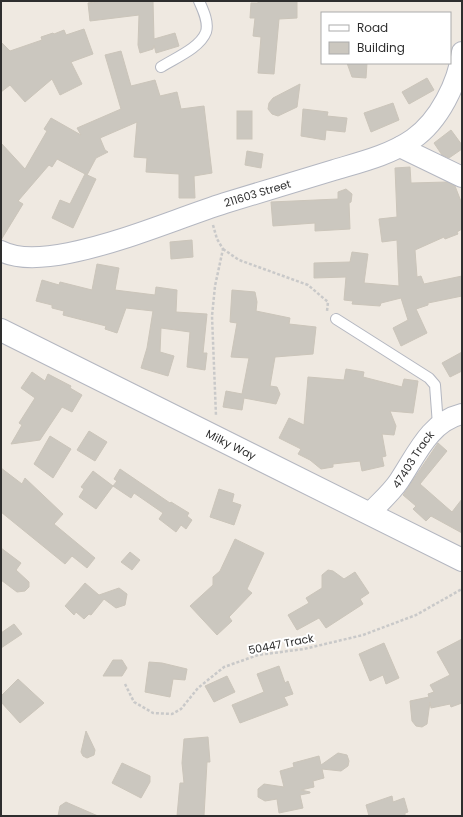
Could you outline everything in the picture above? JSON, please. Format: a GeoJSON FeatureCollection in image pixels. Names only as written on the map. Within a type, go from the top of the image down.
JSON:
{"type":"FeatureCollection","features":[{"type":"Feature","properties":{"kind":"street","name":"211603 Street"},"geometry":{"type":"LineString","coordinates":[[1,251],[15,256],[30,256],[68,253],[107,244],[209,209],[367,160],[400,147],[426,129],[436,115],[456,77],[462,52]]}},
{"type":"Feature","properties":{"kind":"street"},"geometry":{"type":"LineString","coordinates":[[400,147],[462,177]]}},
{"type":"Feature","properties":{"kind":"street","name":"Milky Way"},"geometry":{"type":"LineString","coordinates":[[1,330],[462,560]]}},
{"type":"Feature","properties":{"kind":"street","name":"47403 Track"},"geometry":{"type":"LineString","coordinates":[[370,513],[398,482],[415,454],[438,425],[450,418],[462,414]]}},
{"type":"Feature","properties":{"kind":"lane"},"geometry":{"type":"LineString","coordinates":[[161,67],[199,43],[206,32],[206,20],[200,1]]}},
{"type":"Feature","properties":{"kind":"lane"},"geometry":{"type":"LineString","coordinates":[[336,319],[429,378],[435,385],[438,425]]}},
{"type":"Feature","properties":{"kind":"path"},"geometry":{"type":"LineString","coordinates":[[209,209],[217,238],[223,249],[239,260],[308,285],[328,302],[326,314],[336,319]]}},
{"type":"Feature","properties":{"kind":"path"},"geometry":{"type":"LineString","coordinates":[[218,439],[212,316],[215,286],[223,249]]}},
{"type":"Feature","properties":{"kind":"path","name":"50447 Track"},"geometry":{"type":"LineString","coordinates":[[125,684],[134,702],[153,713],[172,714],[181,709],[198,688],[224,666],[258,655],[304,649],[363,635],[416,615],[462,589]]}},
{"type":"Feature","properties":{"kind":"building"},"geometry":{"type":"Polygon","coordinates":[[[101,1],[153,1],[154,39],[175,33],[179,46],[156,53],[154,45],[153,49],[140,53],[138,45],[139,15],[90,21],[88,3],[101,1]]]}},
{"type":"Feature","properties":{"kind":"building"},"geometry":{"type":"Polygon","coordinates":[[[258,1],[297,1],[297,18],[279,19],[274,74],[258,73],[261,37],[253,36],[255,18],[250,18],[251,3],[258,3],[258,1]]]}},
{"type":"Feature","properties":{"kind":"building"},"geometry":{"type":"Polygon","coordinates":[[[84,29],[93,54],[71,62],[82,84],[60,95],[52,79],[25,102],[10,85],[1,92],[1,42],[10,51],[42,40],[41,37],[53,33],[54,34],[64,30],[66,35],[84,29]]]}},
{"type":"Feature","properties":{"kind":"building"},"geometry":{"type":"Polygon","coordinates":[[[121,51],[131,86],[155,80],[160,96],[177,92],[181,109],[204,106],[212,173],[194,176],[195,198],[179,198],[179,174],[146,172],[147,158],[134,157],[137,122],[100,138],[105,150],[108,152],[96,158],[87,175],[57,159],[52,167],[49,165],[18,201],[23,204],[1,240],[1,143],[25,169],[47,131],[44,129],[51,118],[81,135],[77,128],[121,109],[105,55],[121,51]]]}},
{"type":"Feature","properties":{"kind":"building"},"geometry":{"type":"Polygon","coordinates":[[[347,64],[367,64],[366,78],[352,77],[347,64]]]}},
{"type":"Feature","properties":{"kind":"building"},"geometry":{"type":"Polygon","coordinates":[[[427,78],[434,90],[409,104],[402,92],[427,78]]]}},
{"type":"Feature","properties":{"kind":"building"},"geometry":{"type":"Polygon","coordinates":[[[300,84],[297,107],[278,116],[272,114],[268,109],[269,103],[273,98],[300,84]]]}},
{"type":"Feature","properties":{"kind":"building"},"geometry":{"type":"Polygon","coordinates":[[[393,103],[399,120],[371,132],[364,113],[393,103]]]}},
{"type":"Feature","properties":{"kind":"building"},"geometry":{"type":"Polygon","coordinates":[[[303,109],[328,112],[327,116],[347,118],[345,132],[326,130],[325,140],[301,136],[303,109]]]}},
{"type":"Feature","properties":{"kind":"building"},"geometry":{"type":"Polygon","coordinates":[[[237,111],[252,111],[252,139],[237,139],[237,111]]]}},
{"type":"Feature","properties":{"kind":"building"},"geometry":{"type":"Polygon","coordinates":[[[451,130],[462,145],[462,149],[449,158],[442,155],[434,143],[451,130]]]}},
{"type":"Feature","properties":{"kind":"building"},"geometry":{"type":"Polygon","coordinates":[[[247,151],[263,154],[261,168],[245,165],[247,151]]]}},
{"type":"Feature","properties":{"kind":"building"},"geometry":{"type":"Polygon","coordinates":[[[410,167],[411,183],[447,182],[455,186],[462,204],[462,229],[457,232],[458,234],[445,239],[444,237],[415,250],[417,277],[421,276],[424,284],[462,276],[462,296],[428,303],[428,305],[416,309],[427,333],[401,346],[393,328],[408,320],[401,298],[381,303],[380,306],[352,304],[353,301],[344,300],[346,277],[314,278],[314,263],[350,262],[352,252],[368,254],[364,283],[399,286],[397,240],[382,242],[379,219],[397,217],[395,168],[410,167]]]}},
{"type":"Feature","properties":{"kind":"building"},"geometry":{"type":"Polygon","coordinates":[[[85,174],[96,179],[73,228],[52,218],[60,200],[70,204],[85,174]]]}},
{"type":"Feature","properties":{"kind":"building"},"geometry":{"type":"Polygon","coordinates":[[[346,189],[352,194],[351,202],[349,203],[350,229],[315,231],[315,223],[273,226],[271,202],[338,199],[338,192],[346,189]]]}},
{"type":"Feature","properties":{"kind":"building"},"geometry":{"type":"Polygon","coordinates":[[[192,240],[193,257],[171,259],[170,242],[192,240]]]}},
{"type":"Feature","properties":{"kind":"building"},"geometry":{"type":"Polygon","coordinates":[[[97,264],[119,268],[115,290],[155,295],[156,287],[177,290],[176,312],[207,314],[203,353],[207,353],[205,370],[187,367],[190,332],[161,328],[160,352],[174,356],[168,376],[141,368],[147,348],[153,311],[126,308],[117,333],[105,329],[106,326],[63,315],[64,311],[52,308],[52,305],[36,301],[42,280],[59,285],[60,282],[92,290],[97,264]]]}},
{"type":"Feature","properties":{"kind":"building"},"geometry":{"type":"Polygon","coordinates":[[[232,290],[255,292],[257,302],[256,311],[290,318],[289,324],[316,327],[313,354],[275,357],[270,386],[277,387],[280,394],[276,404],[244,398],[242,410],[223,407],[226,391],[242,394],[249,358],[231,357],[237,323],[230,322],[232,290]]]}},
{"type":"Feature","properties":{"kind":"building"},"geometry":{"type":"Polygon","coordinates":[[[462,352],[462,371],[450,377],[442,363],[462,352]]]}},
{"type":"Feature","properties":{"kind":"building"},"geometry":{"type":"Polygon","coordinates":[[[346,369],[364,372],[363,377],[402,387],[404,379],[418,381],[413,413],[390,411],[396,426],[394,435],[382,434],[386,456],[382,457],[384,466],[362,471],[360,461],[333,464],[333,467],[321,469],[310,460],[298,454],[301,449],[279,438],[289,418],[304,425],[308,377],[344,380],[346,369]]]}},
{"type":"Feature","properties":{"kind":"building"},"geometry":{"type":"Polygon","coordinates":[[[32,372],[45,381],[48,374],[71,386],[70,388],[82,395],[72,412],[62,407],[40,440],[11,444],[22,425],[19,423],[35,398],[21,388],[32,372]]]}},
{"type":"Feature","properties":{"kind":"building"},"geometry":{"type":"Polygon","coordinates":[[[89,431],[107,442],[95,461],[77,450],[89,431]]]}},
{"type":"Feature","properties":{"kind":"building"},"geometry":{"type":"Polygon","coordinates":[[[50,436],[71,449],[53,478],[34,464],[50,436]]]}},
{"type":"Feature","properties":{"kind":"building"},"geometry":{"type":"Polygon","coordinates":[[[438,443],[447,451],[420,484],[452,512],[462,499],[462,533],[431,516],[426,521],[413,509],[416,506],[403,495],[438,443]]]}},
{"type":"Feature","properties":{"kind":"building"},"geometry":{"type":"Polygon","coordinates":[[[1,468],[22,484],[25,478],[63,514],[54,524],[95,558],[87,568],[72,556],[65,564],[1,512],[1,468]]]}},
{"type":"Feature","properties":{"kind":"building"},"geometry":{"type":"Polygon","coordinates":[[[120,469],[170,503],[171,502],[189,513],[187,516],[192,520],[186,529],[181,525],[176,532],[159,519],[163,513],[134,493],[131,498],[113,486],[117,481],[114,479],[120,469]]]}},
{"type":"Feature","properties":{"kind":"building"},"geometry":{"type":"Polygon","coordinates":[[[93,471],[113,486],[96,509],[79,497],[84,489],[81,487],[93,471]]]}},
{"type":"Feature","properties":{"kind":"building"},"geometry":{"type":"Polygon","coordinates":[[[219,489],[234,494],[232,502],[241,505],[234,525],[210,517],[219,489]]]}},
{"type":"Feature","properties":{"kind":"building"},"geometry":{"type":"Polygon","coordinates":[[[235,539],[264,553],[247,589],[252,593],[229,617],[232,621],[217,635],[190,606],[213,585],[213,577],[220,571],[235,539]]]}},
{"type":"Feature","properties":{"kind":"building"},"geometry":{"type":"Polygon","coordinates":[[[1,548],[21,563],[16,570],[29,582],[29,587],[25,591],[17,592],[1,580],[1,548]]]}},
{"type":"Feature","properties":{"kind":"building"},"geometry":{"type":"Polygon","coordinates":[[[130,552],[140,560],[132,570],[121,562],[130,552]]]}},
{"type":"Feature","properties":{"kind":"building"},"geometry":{"type":"Polygon","coordinates":[[[328,570],[333,571],[344,579],[355,572],[369,593],[360,599],[363,604],[326,628],[319,618],[297,630],[288,615],[309,603],[306,598],[322,588],[322,575],[328,570]]]}},
{"type":"Feature","properties":{"kind":"building"},"geometry":{"type":"Polygon","coordinates":[[[85,583],[99,595],[119,588],[127,594],[125,605],[116,608],[104,599],[91,615],[89,614],[84,619],[76,612],[74,615],[65,606],[85,583]]]}},
{"type":"Feature","properties":{"kind":"building"},"geometry":{"type":"Polygon","coordinates":[[[14,624],[22,634],[1,648],[1,633],[14,624]]]}},
{"type":"Feature","properties":{"kind":"building"},"geometry":{"type":"Polygon","coordinates":[[[462,639],[462,703],[451,707],[450,704],[431,708],[430,702],[427,724],[422,727],[416,726],[412,721],[410,701],[429,697],[428,694],[434,692],[430,685],[450,675],[437,652],[462,639]]]}},
{"type":"Feature","properties":{"kind":"building"},"geometry":{"type":"Polygon","coordinates":[[[384,643],[399,678],[386,684],[383,675],[370,681],[359,654],[384,643]]]}},
{"type":"Feature","properties":{"kind":"building"},"geometry":{"type":"Polygon","coordinates":[[[113,660],[122,660],[127,668],[122,676],[103,676],[113,660]]]}},
{"type":"Feature","properties":{"kind":"building"},"geometry":{"type":"Polygon","coordinates":[[[149,662],[162,663],[187,669],[185,680],[173,679],[170,697],[145,692],[149,662]]]}},
{"type":"Feature","properties":{"kind":"building"},"geometry":{"type":"Polygon","coordinates":[[[279,666],[285,683],[288,681],[293,694],[284,697],[288,705],[240,723],[232,705],[264,692],[257,674],[279,666]]]}},
{"type":"Feature","properties":{"kind":"building"},"geometry":{"type":"Polygon","coordinates":[[[227,676],[235,692],[214,702],[205,686],[227,676]]]}},
{"type":"Feature","properties":{"kind":"building"},"geometry":{"type":"Polygon","coordinates":[[[18,679],[44,703],[20,723],[1,702],[1,696],[18,679]]]}},
{"type":"Feature","properties":{"kind":"building"},"geometry":{"type":"Polygon","coordinates":[[[86,731],[95,750],[94,755],[87,758],[83,756],[81,752],[86,731]]]}},
{"type":"Feature","properties":{"kind":"building"},"geometry":{"type":"Polygon","coordinates":[[[208,737],[210,762],[207,762],[204,816],[177,816],[180,783],[184,783],[182,763],[184,739],[208,737]]]}},
{"type":"Feature","properties":{"kind":"building"},"geometry":{"type":"Polygon","coordinates":[[[338,753],[347,755],[349,761],[348,766],[341,771],[322,769],[324,778],[313,781],[314,787],[301,790],[310,792],[300,795],[303,808],[279,813],[277,799],[265,801],[258,797],[258,789],[264,784],[284,787],[280,771],[294,767],[293,763],[319,756],[321,765],[338,753]]]}},
{"type":"Feature","properties":{"kind":"building"},"geometry":{"type":"Polygon","coordinates":[[[122,763],[150,776],[150,782],[141,798],[112,783],[122,763]]]}},
{"type":"Feature","properties":{"kind":"building"},"geometry":{"type":"Polygon","coordinates":[[[392,796],[393,802],[404,798],[408,812],[405,813],[405,816],[369,816],[366,805],[392,796]]]}},
{"type":"Feature","properties":{"kind":"building"},"geometry":{"type":"Polygon","coordinates":[[[66,802],[98,816],[58,816],[60,806],[66,802]]]}}]}
